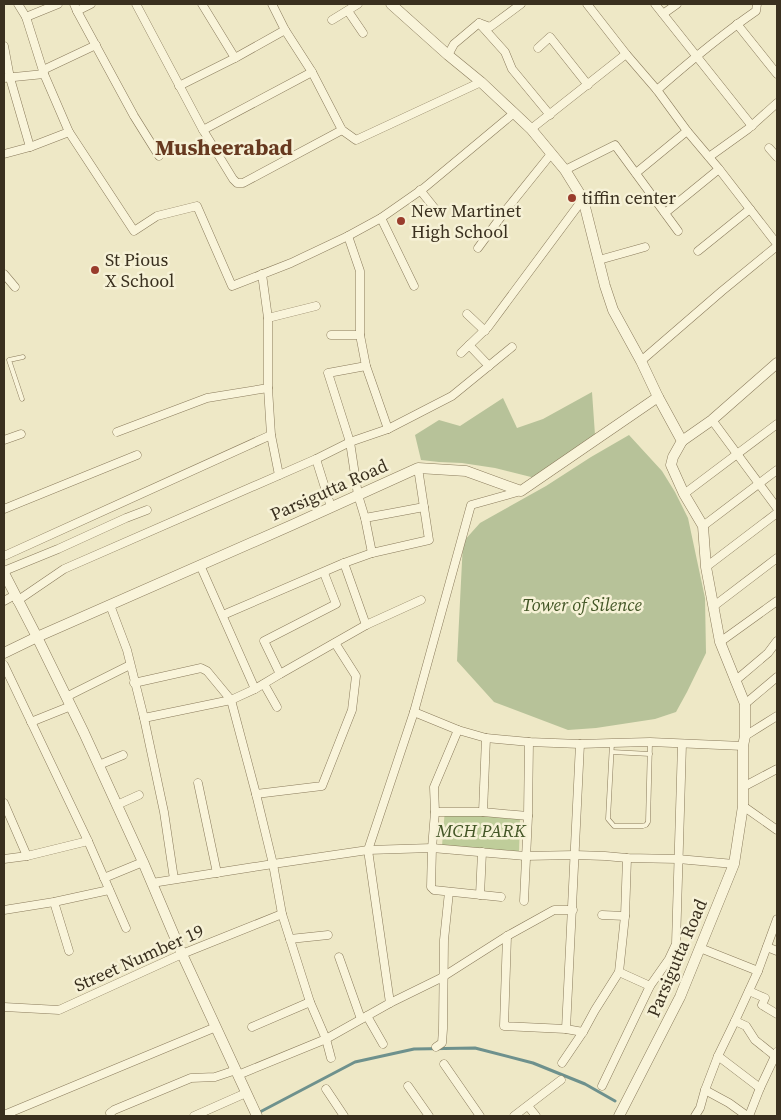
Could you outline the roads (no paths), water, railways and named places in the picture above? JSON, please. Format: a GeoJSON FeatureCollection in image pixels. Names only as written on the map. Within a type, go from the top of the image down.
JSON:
{"type":"FeatureCollection","features":[{"type":"Feature","properties":{"kind":"street"},"geometry":{"type":"LineString","coordinates":[[18,4],[26,17],[44,72],[69,132],[134,231],[157,216],[197,206],[232,286],[291,263],[381,218],[420,190],[514,113]]}},
{"type":"Feature","properties":{"kind":"street"},"geometry":{"type":"LineString","coordinates":[[26,17],[58,4]]}},
{"type":"Feature","properties":{"kind":"street"},"geometry":{"type":"LineString","coordinates":[[91,4],[75,8],[134,116],[159,156]]}},
{"type":"Feature","properties":{"kind":"street"},"geometry":{"type":"LineString","coordinates":[[136,4],[203,130],[237,183],[243,183],[342,130]]}},
{"type":"Feature","properties":{"kind":"street"},"geometry":{"type":"LineString","coordinates":[[202,4],[235,58]]}},
{"type":"Feature","properties":{"kind":"street"},"geometry":{"type":"LineString","coordinates":[[272,4],[312,72],[342,130],[356,140],[481,82]]}},
{"type":"Feature","properties":{"kind":"street"},"geometry":{"type":"LineString","coordinates":[[332,20],[358,4]]}},
{"type":"Feature","properties":{"kind":"street"},"geometry":{"type":"LineString","coordinates":[[391,4],[481,82],[531,129],[565,170],[583,198],[604,286],[613,310],[682,441]]}},
{"type":"Feature","properties":{"kind":"street"},"geometry":{"type":"LineString","coordinates":[[587,4],[657,90],[777,245],[641,361]]}},
{"type":"Feature","properties":{"kind":"street"},"geometry":{"type":"LineString","coordinates":[[655,4],[752,126]]}},
{"type":"Feature","properties":{"kind":"street"},"geometry":{"type":"LineString","coordinates":[[663,14],[677,4]]}},
{"type":"Feature","properties":{"kind":"street"},"geometry":{"type":"LineString","coordinates":[[657,90],[696,56],[756,11],[757,4]]}},
{"type":"Feature","properties":{"kind":"street"},"geometry":{"type":"LineString","coordinates":[[479,23],[490,27],[517,5]]}},
{"type":"Feature","properties":{"kind":"street"},"geometry":{"type":"LineString","coordinates":[[348,11],[363,33]]}},
{"type":"Feature","properties":{"kind":"street"},"geometry":{"type":"LineString","coordinates":[[448,55],[454,44],[479,23]]}},
{"type":"Feature","properties":{"kind":"street"},"geometry":{"type":"LineString","coordinates":[[479,23],[505,52],[512,69],[550,115]]}},
{"type":"Feature","properties":{"kind":"street"},"geometry":{"type":"LineString","coordinates":[[737,24],[777,74]]}},
{"type":"Feature","properties":{"kind":"street"},"geometry":{"type":"LineString","coordinates":[[179,86],[286,30]]}},
{"type":"Feature","properties":{"kind":"street"},"geometry":{"type":"LineString","coordinates":[[538,48],[550,37],[588,84]]}},
{"type":"Feature","properties":{"kind":"street"},"geometry":{"type":"LineString","coordinates":[[7,78],[44,72],[96,45]]}},
{"type":"Feature","properties":{"kind":"street"},"geometry":{"type":"LineString","coordinates":[[4,46],[7,78],[30,146]]}},
{"type":"Feature","properties":{"kind":"street"},"geometry":{"type":"LineString","coordinates":[[531,129],[626,54]]}},
{"type":"Feature","properties":{"kind":"street"},"geometry":{"type":"LineString","coordinates":[[203,130],[312,72]]}},
{"type":"Feature","properties":{"kind":"street"},"geometry":{"type":"LineString","coordinates":[[709,157],[752,126],[777,103]]}},
{"type":"Feature","properties":{"kind":"street"},"geometry":{"type":"LineString","coordinates":[[636,173],[687,131]]}},
{"type":"Feature","properties":{"kind":"street"},"geometry":{"type":"LineString","coordinates":[[4,154],[69,132]]}},
{"type":"Feature","properties":{"kind":"street"},"geometry":{"type":"LineString","coordinates":[[565,170],[615,145],[678,231]]}},
{"type":"Feature","properties":{"kind":"street"},"geometry":{"type":"LineString","coordinates":[[769,148],[777,158]]}},
{"type":"Feature","properties":{"kind":"street"},"geometry":{"type":"LineString","coordinates":[[478,248],[551,154]]}},
{"type":"Feature","properties":{"kind":"street"},"geometry":{"type":"LineString","coordinates":[[665,213],[719,169]]}},
{"type":"Feature","properties":{"kind":"street"},"geometry":{"type":"LineString","coordinates":[[420,190],[436,210]]}},
{"type":"Feature","properties":{"kind":"street"},"geometry":{"type":"LineString","coordinates":[[461,353],[484,331],[583,198]]}},
{"type":"Feature","properties":{"kind":"street"},"geometry":{"type":"LineString","coordinates":[[698,251],[750,209]]}},
{"type":"Feature","properties":{"kind":"street"},"geometry":{"type":"LineString","coordinates":[[381,218],[414,286]]}},
{"type":"Feature","properties":{"kind":"street"},"geometry":{"type":"LineString","coordinates":[[348,236],[360,271],[360,335],[366,366],[388,429]]}},
{"type":"Feature","properties":{"kind":"street"},"geometry":{"type":"LineString","coordinates":[[599,260],[645,247]]}},
{"type":"Feature","properties":{"kind":"street"},"geometry":{"type":"LineString","coordinates":[[4,274],[15,287]]}},
{"type":"Feature","properties":{"kind":"street"},"geometry":{"type":"LineString","coordinates":[[262,274],[268,318],[268,388],[271,435],[279,476]]}},
{"type":"Feature","properties":{"kind":"street"},"geometry":{"type":"LineString","coordinates":[[268,318],[316,306]]}},
{"type":"Feature","properties":{"kind":"street"},"geometry":{"type":"LineString","coordinates":[[467,314],[484,331]]}},
{"type":"Feature","properties":{"kind":"street"},"geometry":{"type":"LineString","coordinates":[[331,335],[360,335]]}},
{"type":"Feature","properties":{"kind":"street"},"geometry":{"type":"LineString","coordinates":[[469,346],[489,366]]}},
{"type":"Feature","properties":{"kind":"street"},"geometry":{"type":"LineString","coordinates":[[4,600],[16,598],[64,569],[279,476],[350,442],[388,429],[452,396],[512,347]]}},
{"type":"Feature","properties":{"kind":"street"},"geometry":{"type":"LineString","coordinates":[[777,363],[712,420],[682,441],[673,457],[671,465],[684,494],[703,526],[706,567],[720,642],[745,704],[777,677]]}},
{"type":"Feature","properties":{"kind":"street"},"geometry":{"type":"LineString","coordinates":[[366,366],[328,373],[350,442],[358,495],[372,552]]}},
{"type":"Feature","properties":{"kind":"street"},"geometry":{"type":"LineString","coordinates":[[117,432],[207,398],[268,388]]}},
{"type":"Feature","properties":{"kind":"street"},"geometry":{"type":"LineString","coordinates":[[390,1003],[368,850],[414,712],[471,505],[521,491],[658,397]]}},
{"type":"Feature","properties":{"kind":"street"},"geometry":{"type":"LineString","coordinates":[[712,420],[777,508]]}},
{"type":"Feature","properties":{"kind":"street"},"geometry":{"type":"LineString","coordinates":[[684,494],[777,424]]}},
{"type":"Feature","properties":{"kind":"street"},"geometry":{"type":"LineString","coordinates":[[4,440],[21,434]]}},
{"type":"Feature","properties":{"kind":"street"},"geometry":{"type":"LineString","coordinates":[[4,556],[271,435]]}},
{"type":"Feature","properties":{"kind":"street"},"geometry":{"type":"LineString","coordinates":[[4,509],[137,455]]}},
{"type":"Feature","properties":{"kind":"street"},"geometry":{"type":"LineString","coordinates":[[316,459],[331,507]]}},
{"type":"Feature","properties":{"kind":"street"},"geometry":{"type":"LineString","coordinates":[[223,615],[372,552],[429,540],[418,468]]}},
{"type":"Feature","properties":{"kind":"street","name":"Parsigutta Road"},"geometry":{"type":"LineString","coordinates":[[4,653],[418,468],[466,471],[521,491]]}},
{"type":"Feature","properties":{"kind":"street"},"geometry":{"type":"LineString","coordinates":[[703,526],[777,470]]}},
{"type":"Feature","properties":{"kind":"street"},"geometry":{"type":"LineString","coordinates":[[365,518],[424,507]]}},
{"type":"Feature","properties":{"kind":"street"},"geometry":{"type":"LineString","coordinates":[[147,510],[4,572],[69,701],[257,1116]]}},
{"type":"Feature","properties":{"kind":"street"},"geometry":{"type":"LineString","coordinates":[[706,567],[777,513]]}},
{"type":"Feature","properties":{"kind":"street"},"geometry":{"type":"LineString","coordinates":[[714,606],[777,558]]}},
{"type":"Feature","properties":{"kind":"street"},"geometry":{"type":"LineString","coordinates":[[344,563],[366,625]]}},
{"type":"Feature","properties":{"kind":"street"},"geometry":{"type":"LineString","coordinates":[[200,565],[256,689]]}},
{"type":"Feature","properties":{"kind":"street"},"geometry":{"type":"LineString","coordinates":[[280,674],[264,641],[336,604],[324,573]]}},
{"type":"Feature","properties":{"kind":"street"},"geometry":{"type":"LineString","coordinates":[[144,718],[231,700],[256,689],[366,625],[420,600]]}},
{"type":"Feature","properties":{"kind":"street"},"geometry":{"type":"LineString","coordinates":[[720,642],[777,601]]}},
{"type":"Feature","properties":{"kind":"street"},"geometry":{"type":"LineString","coordinates":[[110,605],[127,650],[144,718],[164,812],[174,879]]}},
{"type":"Feature","properties":{"kind":"street"},"geometry":{"type":"LineString","coordinates":[[735,681],[768,652],[777,641]]}},
{"type":"Feature","properties":{"kind":"street"},"geometry":{"type":"LineString","coordinates":[[256,794],[322,786],[352,710],[356,676],[335,643]]}},
{"type":"Feature","properties":{"kind":"street"},"geometry":{"type":"LineString","coordinates":[[4,665],[88,841],[126,928]]}},
{"type":"Feature","properties":{"kind":"street"},"geometry":{"type":"LineString","coordinates":[[31,722],[130,665]]}},
{"type":"Feature","properties":{"kind":"street"},"geometry":{"type":"LineString","coordinates":[[134,683],[201,668],[207,671],[231,700],[273,864],[282,914],[310,1002],[326,1039],[331,1058]]}},
{"type":"Feature","properties":{"kind":"street"},"geometry":{"type":"LineString","coordinates":[[264,684],[277,707]]}},
{"type":"Feature","properties":{"kind":"street","name":"Parsigutta Road"},"geometry":{"type":"LineString","coordinates":[[619,1116],[680,997],[734,864],[743,806],[745,704]]}},
{"type":"Feature","properties":{"kind":"street"},"geometry":{"type":"LineString","coordinates":[[414,712],[458,730],[486,738],[580,744],[612,742],[682,744],[744,741],[777,716]]}},
{"type":"Feature","properties":{"kind":"street"},"geometry":{"type":"LineString","coordinates":[[458,730],[434,787],[436,812],[432,848],[431,887],[434,890],[501,897]]}},
{"type":"Feature","properties":{"kind":"street"},"geometry":{"type":"LineString","coordinates":[[483,812],[486,738]]}},
{"type":"Feature","properties":{"kind":"street"},"geometry":{"type":"LineString","coordinates":[[524,900],[529,742]]}},
{"type":"Feature","properties":{"kind":"street"},"geometry":{"type":"LineString","coordinates":[[566,1029],[580,744]]}},
{"type":"Feature","properties":{"kind":"street"},"geometry":{"type":"LineString","coordinates":[[602,1086],[650,986],[669,959],[676,944],[682,744]]}},
{"type":"Feature","properties":{"kind":"street"},"geometry":{"type":"LineString","coordinates":[[99,766],[124,755]]}},
{"type":"Feature","properties":{"kind":"street"},"geometry":{"type":"LineString","coordinates":[[743,786],[777,769]]}},
{"type":"Feature","properties":{"kind":"street"},"geometry":{"type":"LineString","coordinates":[[198,783],[217,874]]}},
{"type":"Feature","properties":{"kind":"street"},"geometry":{"type":"LineString","coordinates":[[117,805],[139,795]]}},
{"type":"Feature","properties":{"kind":"street"},"geometry":{"type":"LineString","coordinates":[[4,803],[27,856]]}},
{"type":"Feature","properties":{"kind":"street"},"geometry":{"type":"LineString","coordinates":[[743,806],[777,830]]}},
{"type":"Feature","properties":{"kind":"street"},"geometry":{"type":"LineString","coordinates":[[436,812],[483,812],[528,816]]}},
{"type":"Feature","properties":{"kind":"street"},"geometry":{"type":"LineString","coordinates":[[4,859],[27,856],[88,841]]}},
{"type":"Feature","properties":{"kind":"street"},"geometry":{"type":"LineString","coordinates":[[152,883],[368,850],[432,848],[525,856],[575,855],[678,859],[734,864]]}},
{"type":"Feature","properties":{"kind":"street"},"geometry":{"type":"LineString","coordinates":[[480,895],[482,852]]}},
{"type":"Feature","properties":{"kind":"street"},"geometry":{"type":"LineString","coordinates":[[562,1064],[583,1032],[594,1010],[620,972],[627,858]]}},
{"type":"Feature","properties":{"kind":"street"},"geometry":{"type":"LineString","coordinates":[[104,878],[143,862]]}},
{"type":"Feature","properties":{"kind":"street"},"geometry":{"type":"LineString","coordinates":[[4,910],[109,890]]}},
{"type":"Feature","properties":{"kind":"street"},"geometry":{"type":"LineString","coordinates":[[436,1047],[442,1043],[444,940],[449,892]]}},
{"type":"Feature","properties":{"kind":"street"},"geometry":{"type":"LineString","coordinates":[[54,902],[69,951]]}},
{"type":"Feature","properties":{"kind":"street"},"geometry":{"type":"LineString","coordinates":[[111,1116],[110,1113],[112,1111],[191,1078],[215,1077],[237,1072],[326,1039],[443,976],[507,936],[554,910],[572,910]]}},
{"type":"Feature","properties":{"kind":"street","name":"Street Number 19"},"geometry":{"type":"LineString","coordinates":[[4,1007],[58,1010],[182,954],[282,914]]}},
{"type":"Feature","properties":{"kind":"street"},"geometry":{"type":"LineString","coordinates":[[602,915],[624,916]]}},
{"type":"Feature","properties":{"kind":"street"},"geometry":{"type":"LineString","coordinates":[[695,1116],[700,1108],[718,1056],[758,971],[777,919]]}},
{"type":"Feature","properties":{"kind":"street"},"geometry":{"type":"LineString","coordinates":[[290,939],[328,935]]}},
{"type":"Feature","properties":{"kind":"street"},"geometry":{"type":"LineString","coordinates":[[507,936],[504,1026],[566,1029],[583,1032]]}},
{"type":"Feature","properties":{"kind":"street"},"geometry":{"type":"LineString","coordinates":[[767,947],[777,951]]}},
{"type":"Feature","properties":{"kind":"street"},"geometry":{"type":"LineString","coordinates":[[700,948],[758,971]]}},
{"type":"Feature","properties":{"kind":"street"},"geometry":{"type":"LineString","coordinates":[[339,957],[364,1017],[383,1044]]}},
{"type":"Feature","properties":{"kind":"street"},"geometry":{"type":"LineString","coordinates":[[620,972],[650,986]]}},
{"type":"Feature","properties":{"kind":"street"},"geometry":{"type":"LineString","coordinates":[[749,991],[764,998],[762,1005],[777,1014]]}},
{"type":"Feature","properties":{"kind":"street"},"geometry":{"type":"LineString","coordinates":[[252,1027],[310,1002]]}},
{"type":"Feature","properties":{"kind":"street"},"geometry":{"type":"LineString","coordinates":[[705,1090],[748,1116],[776,1054],[755,1040],[746,1026],[735,1021]]}},
{"type":"Feature","properties":{"kind":"street"},"geometry":{"type":"LineString","coordinates":[[4,1115],[216,1028]]}},
{"type":"Feature","properties":{"kind":"street"},"geometry":{"type":"LineString","coordinates":[[718,1056],[760,1088]]}},
{"type":"Feature","properties":{"kind":"street"},"geometry":{"type":"LineString","coordinates":[[444,1064],[480,1116]]}},
{"type":"Feature","properties":{"kind":"street"},"geometry":{"type":"LineString","coordinates":[[514,1116],[561,1080]]}},
{"type":"Feature","properties":{"kind":"street"},"geometry":{"type":"LineString","coordinates":[[408,1086],[429,1116]]}},
{"type":"Feature","properties":{"kind":"street"},"geometry":{"type":"LineString","coordinates":[[326,1089],[344,1116]]}},
{"type":"Feature","properties":{"kind":"street"},"geometry":{"type":"LineString","coordinates":[[194,1116],[246,1093]]}},
{"type":"Feature","properties":{"kind":"street"},"geometry":{"type":"LineString","coordinates":[[528,1106],[536,1116]]}},
{"type":"Feature","properties":{"kind":"lane"},"geometry":{"type":"LineString","coordinates":[[4,362],[22,357]]}},
{"type":"Feature","properties":{"kind":"lane"},"geometry":{"type":"LineString","coordinates":[[9,360],[22,399]]}},
{"type":"Feature","properties":{"kind":"lane"},"geometry":{"type":"LineString","coordinates":[[612,742],[608,819],[614,826],[642,826],[648,822],[650,742]]}},
{"type":"Feature","properties":{"kind":"lane"},"geometry":{"type":"LineString","coordinates":[[612,752],[650,754]]}},
{"type":"Feature","properties":{"kind":"waterway"},"geometry":{"type":"LineString","coordinates":[[258,1113],[355,1062],[414,1049],[475,1048],[533,1063],[585,1084],[615,1101]]}},
{"type":"Feature","properties":{"kind":"place","name":"tiffin center"},"geometry":{"type":"Point","coordinates":[572,198]}},
{"type":"Feature","properties":{"kind":"place","name":"New Martinet High School"},"geometry":{"type":"Point","coordinates":[401,221]}},
{"type":"Feature","properties":{"kind":"place","name":"St Pious X School"},"geometry":{"type":"Point","coordinates":[95,270]}},
{"type":"Feature","properties":{"kind":"district","name":"Musheerabad"},"geometry":{"type":"Point","coordinates":[224,147]}},
{"type":"Feature","properties":{"kind":"park label","name":"Tower of Silence"},"geometry":{"type":"Point","coordinates":[582,605]}},
{"type":"Feature","properties":{"kind":"park label","name":"MCH PARK"},"geometry":{"type":"Point","coordinates":[481,831]}}]}
